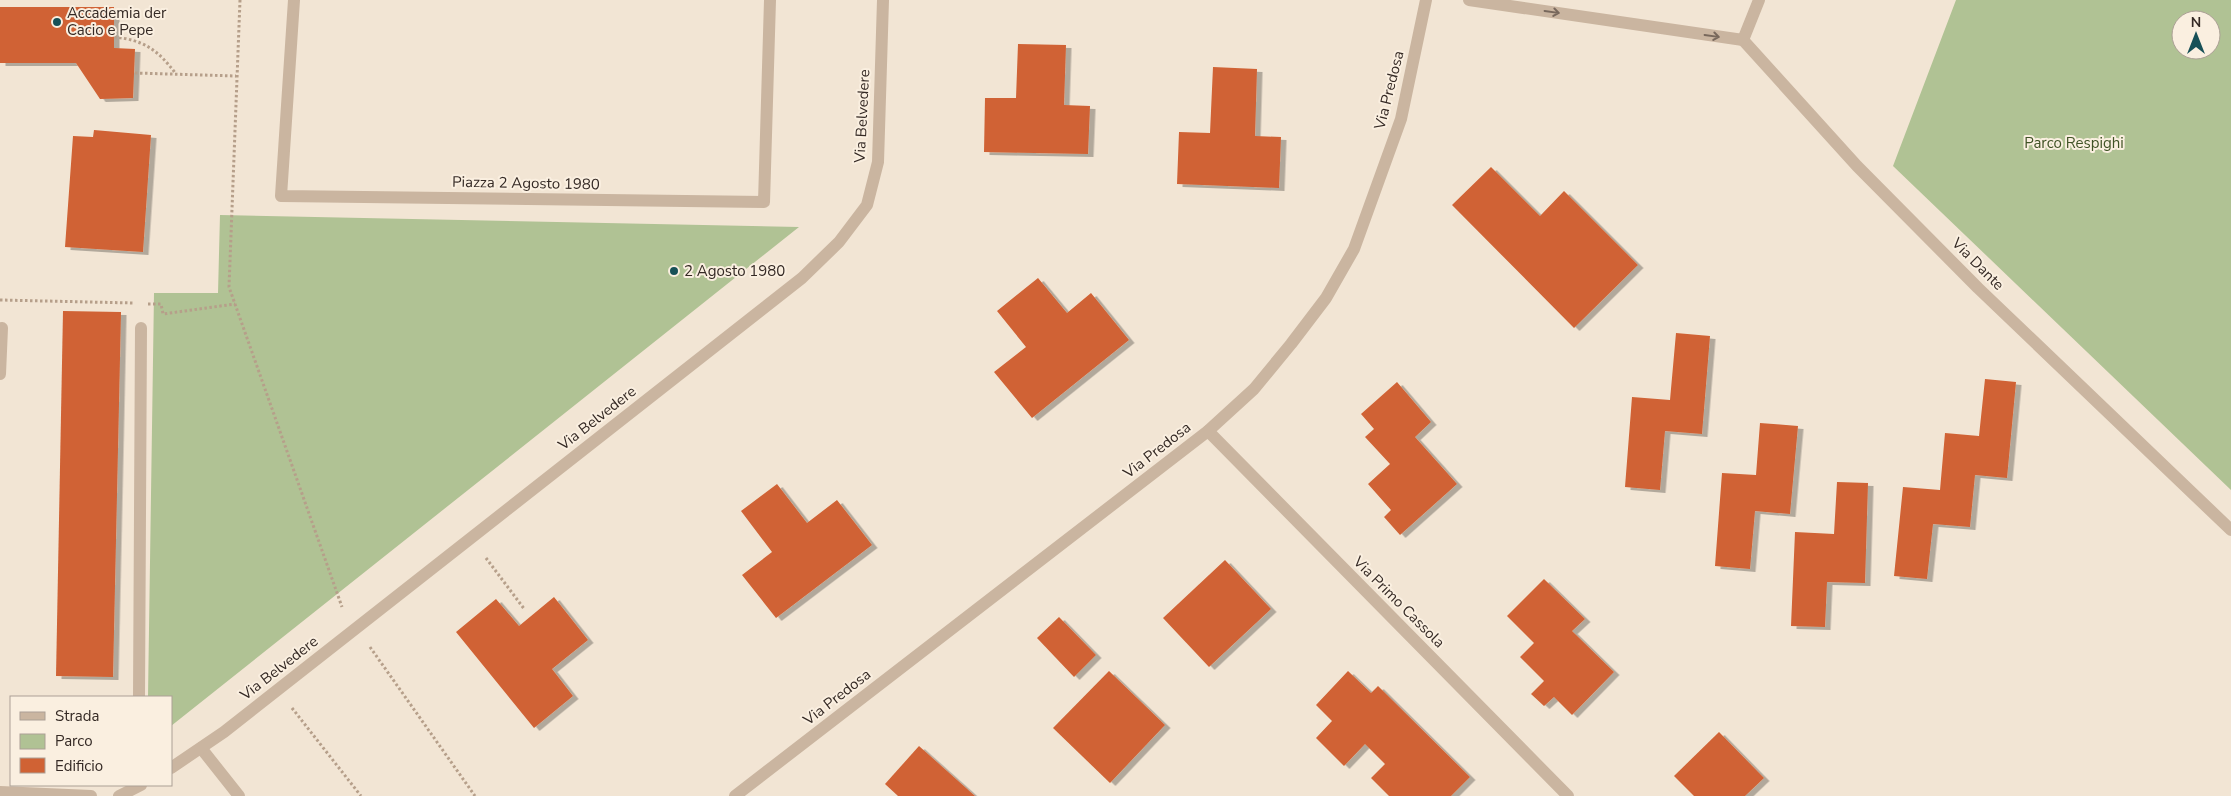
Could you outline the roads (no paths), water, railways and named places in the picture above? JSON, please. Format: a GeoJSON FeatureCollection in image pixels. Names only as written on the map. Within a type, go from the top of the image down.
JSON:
{"type":"FeatureCollection","features":[{"type":"Feature","properties":{"kind":"street","name":"Piazza 2 Agosto 1980"},"geometry":{"type":"LineString","coordinates":[[294,0],[282,196],[764,202],[770,0]]}},
{"type":"Feature","properties":{"kind":"street","name":"Via Belvedere"},"geometry":{"type":"LineString","coordinates":[[172,767],[201,748],[277,690],[802,278],[839,242],[867,206],[878,162],[883,0]]}},
{"type":"Feature","properties":{"kind":"street","name":"Via Predosa"},"geometry":{"type":"LineString","coordinates":[[734,796],[1208,431],[1254,389],[1326,298],[1354,249],[1401,119],[1426,0]]}},
{"type":"Feature","properties":{"kind":"street"},"geometry":{"type":"LineString","coordinates":[[1469,0],[1744,40],[1759,0]]}},
{"type":"Feature","properties":{"kind":"street","name":"Via Dante"},"geometry":{"type":"LineString","coordinates":[[1744,40],[1857,166],[1972,281],[2231,530]]}},
{"type":"Feature","properties":{"kind":"street"},"geometry":{"type":"LineString","coordinates":[[0,374],[2,328]]}},
{"type":"Feature","properties":{"kind":"street"},"geometry":{"type":"LineString","coordinates":[[139,696],[141,328]]}},
{"type":"Feature","properties":{"kind":"street","name":"Via Primo Cassola"},"geometry":{"type":"LineString","coordinates":[[1208,431],[1568,796]]}},
{"type":"Feature","properties":{"kind":"street"},"geometry":{"type":"LineString","coordinates":[[201,748],[239,796]]}},
{"type":"Feature","properties":{"kind":"street"},"geometry":{"type":"LineString","coordinates":[[119,796],[139,786]]}},
{"type":"Feature","properties":{"kind":"street"},"geometry":{"type":"LineString","coordinates":[[0,792],[91,796]]}},
{"type":"Feature","properties":{"kind":"place","name":"Accademia der Cacio e Pepe"},"geometry":{"type":"Point","coordinates":[57,22]}},
{"type":"Feature","properties":{"kind":"place","name":"2 Agosto 1980"},"geometry":{"type":"Point","coordinates":[674,271]}},
{"type":"Feature","properties":{"kind":"park label","name":"Parco Respighi"},"geometry":{"type":"Point","coordinates":[2074,143]}}]}
